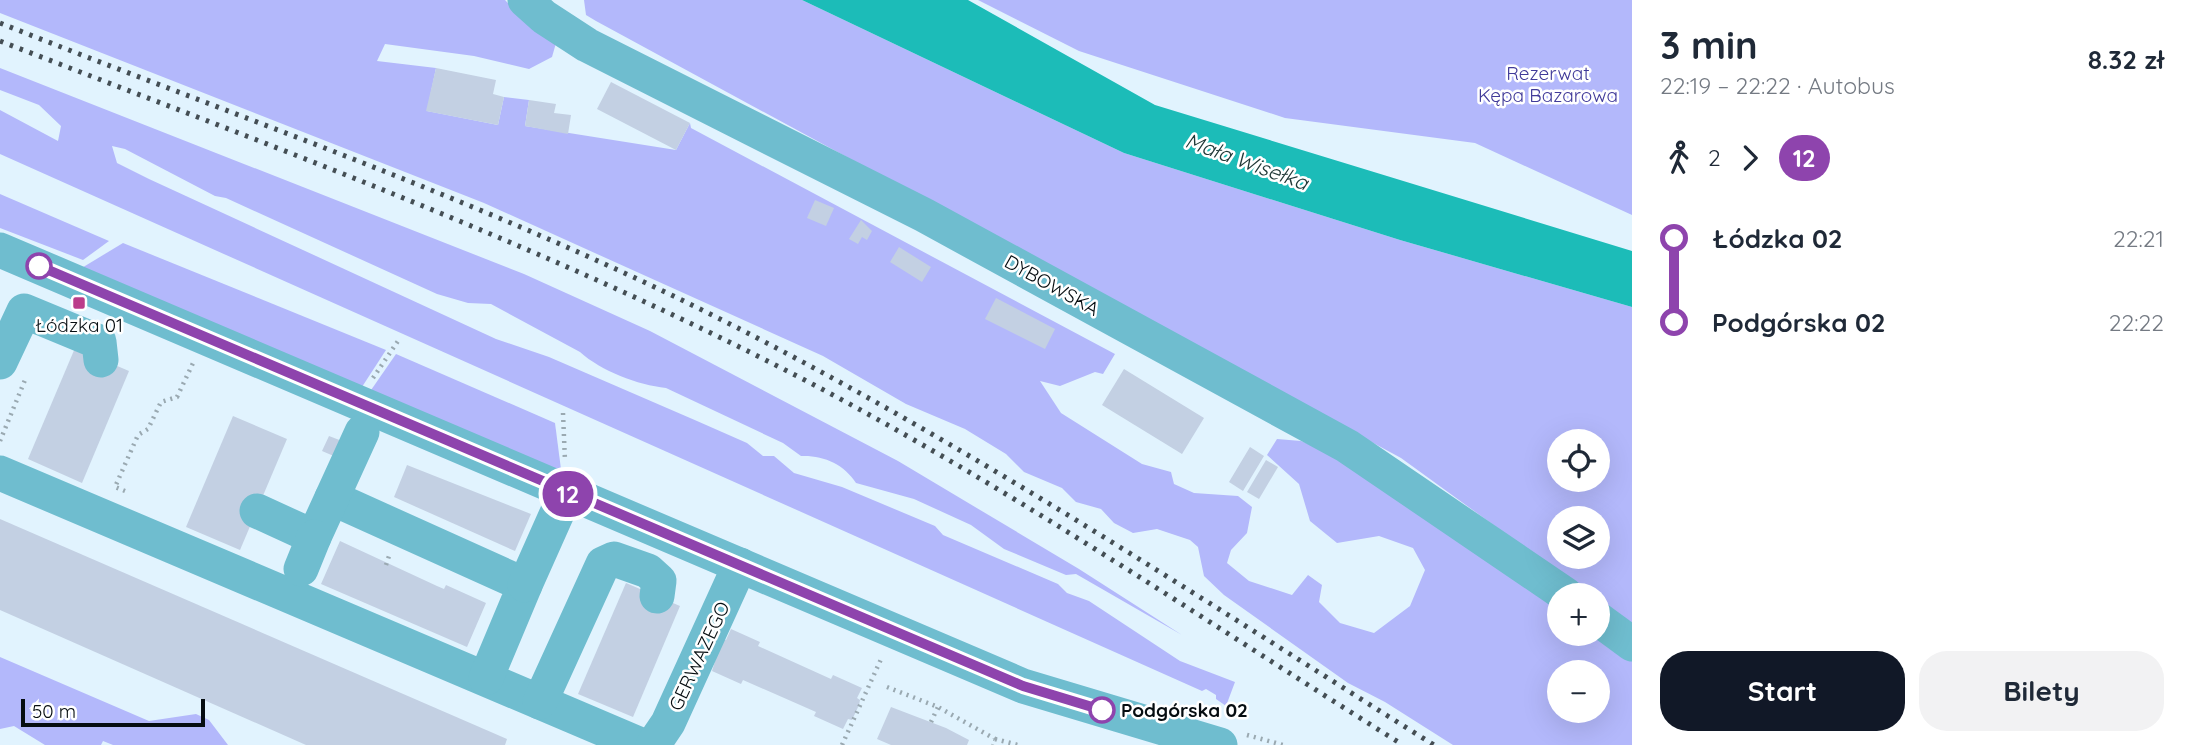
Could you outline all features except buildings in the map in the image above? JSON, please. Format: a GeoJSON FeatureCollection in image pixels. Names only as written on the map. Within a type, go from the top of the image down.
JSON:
{"type":"FeatureCollection","features":[{"type":"Feature","properties":{"kind":"street","name":"DYBOWSKA"},"geometry":{"type":"LineString","coordinates":[[525,0],[544,18],[587,45],[924,215],[1347,446],[1548,583]]}},
{"type":"Feature","properties":{"kind":"street"},"geometry":{"type":"LineString","coordinates":[[0,250],[1023,686],[1220,745]]}},
{"type":"Feature","properties":{"kind":"street"},"geometry":{"type":"LineString","coordinates":[[0,362],[24,311],[39,266]]}},
{"type":"Feature","properties":{"kind":"street"},"geometry":{"type":"LineString","coordinates":[[24,311],[99,342],[103,351],[101,360]]}},
{"type":"Feature","properties":{"kind":"street"},"geometry":{"type":"LineString","coordinates":[[301,569],[362,432]]}},
{"type":"Feature","properties":{"kind":"street"},"geometry":{"type":"LineString","coordinates":[[0,473],[641,745]]}},
{"type":"Feature","properties":{"kind":"street"},"geometry":{"type":"LineString","coordinates":[[486,677],[566,493]]}},
{"type":"Feature","properties":{"kind":"street"},"geometry":{"type":"LineString","coordinates":[[332,498],[525,585]]}},
{"type":"Feature","properties":{"kind":"street"},"geometry":{"type":"LineString","coordinates":[[257,511],[314,537]]}},
{"type":"Feature","properties":{"kind":"street"},"geometry":{"type":"LineString","coordinates":[[540,702],[603,564],[614,559],[648,571],[659,580],[657,596]]}},
{"type":"Feature","properties":{"kind":"street","name":"GERWAZEGO"},"geometry":{"type":"LineString","coordinates":[[653,745],[668,723],[740,565]]}},
{"type":"Feature","properties":{"kind":"street"},"geometry":{"type":"LineString","coordinates":[[1610,628],[1632,644]]}},
{"type":"Feature","properties":{"kind":"path"},"geometry":{"type":"LineString","coordinates":[[135,496],[115,487],[138,435],[148,429],[161,402],[177,397],[194,361]]}},
{"type":"Feature","properties":{"kind":"path"},"geometry":{"type":"LineString","coordinates":[[563,413],[566,493]]}},
{"type":"Feature","properties":{"kind":"path"},"geometry":{"type":"LineString","coordinates":[[842,745],[886,648]]}},
{"type":"Feature","properties":{"kind":"path"},"geometry":{"type":"LineString","coordinates":[[887,687],[938,707],[995,739],[1018,745]]}},
{"type":"Feature","properties":{"kind":"path"},"geometry":{"type":"LineString","coordinates":[[931,722],[938,707]]}},
{"type":"Feature","properties":{"kind":"path"},"geometry":{"type":"LineString","coordinates":[[993,745],[995,739]]}},
{"type":"Feature","properties":{"kind":"green space"},"geometry":{"type":"Polygon","coordinates":[[[0,0],[505,0],[519,15],[556,43],[552,57],[529,69],[474,56],[385,44],[377,61],[436,68],[427,111],[498,125],[504,97],[529,100],[525,126],[676,150],[690,123],[691,128],[1115,354],[1103,374],[1095,372],[1060,386],[1040,381],[1061,413],[1142,464],[1171,472],[1174,484],[1194,493],[1238,496],[1252,507],[1247,533],[1231,550],[1227,563],[1249,581],[1292,595],[1308,575],[1322,585],[1319,602],[1340,623],[1374,633],[1410,606],[1425,570],[1413,548],[1379,536],[1337,543],[1310,521],[1299,484],[1267,455],[1277,439],[1301,441],[1341,457],[1547,599],[1547,646],[1610,645],[1632,661],[1632,745],[1453,745],[1385,702],[1348,683],[1224,595],[1204,576],[1198,547],[1190,540],[1157,529],[1133,533],[1114,523],[1101,509],[1076,502],[1062,488],[1024,472],[1006,454],[965,429],[906,404],[823,356],[484,203],[0,13],[0,0]]]}},
{"type":"Feature","properties":{"kind":"green space"},"geometry":{"type":"Polygon","coordinates":[[[584,0],[802,0],[1124,153],[1400,240],[1632,307],[1632,626],[1610,610],[1610,583],[1573,583],[1554,569],[1610,569],[1610,506],[1547,506],[1547,564],[1401,458],[586,15],[584,0]]]}},
{"type":"Feature","properties":{"kind":"green space","name":"Rezerwat Kępa Bazarowa"},"geometry":{"type":"Polygon","coordinates":[[[978,0],[1632,0],[1632,215],[1475,143],[1285,118],[1079,51],[978,0]]]}},
{"type":"Feature","properties":{"kind":"green space"},"geometry":{"type":"Polygon","coordinates":[[[0,68],[524,274],[650,331],[898,461],[1079,569],[1182,635],[1076,574],[1066,575],[1004,549],[971,525],[914,499],[856,483],[832,462],[801,456],[783,443],[666,388],[609,371],[580,352],[491,304],[468,303],[437,294],[226,198],[215,196],[125,149],[112,146],[117,163],[149,179],[496,339],[549,357],[747,443],[763,456],[774,456],[794,473],[842,487],[935,526],[943,535],[1058,584],[1067,593],[1089,601],[1180,661],[1235,682],[1226,706],[1206,689],[1202,691],[0,154],[0,110],[58,141],[61,126],[39,105],[0,90],[0,68]]]}},
{"type":"Feature","properties":{"kind":"green space"},"geometry":{"type":"Polygon","coordinates":[[[0,194],[109,241],[83,260],[0,228],[0,194]]]}},
{"type":"Feature","properties":{"kind":"green space"},"geometry":{"type":"Polygon","coordinates":[[[123,243],[386,350],[360,390],[80,269],[123,243]]]}},
{"type":"Feature","properties":{"kind":"green space"},"geometry":{"type":"Polygon","coordinates":[[[396,354],[555,423],[562,477],[369,393],[396,354]]]}},
{"type":"Feature","properties":{"kind":"green space"},"geometry":{"type":"Polygon","coordinates":[[[0,657],[149,721],[196,714],[209,720],[228,745],[113,745],[103,741],[101,745],[45,745],[14,726],[0,729],[0,657]]]}},
{"type":"Feature","properties":{"kind":"water","name":"Mała Wisełka"},"geometry":{"type":"Polygon","coordinates":[[[802,0],[968,0],[1155,105],[1632,251],[1632,307],[1400,240],[1124,153],[802,0]]]}},
{"type":"Feature","properties":{"kind":"railway"},"geometry":{"type":"LineString","coordinates":[[0,23],[458,201],[638,279],[726,322],[817,370],[996,472],[1434,745]]}},
{"type":"Feature","properties":{"kind":"railway"},"geometry":{"type":"LineString","coordinates":[[0,41],[502,239],[698,327],[795,375],[873,417],[1026,507],[1403,745]]}},
{"type":"Feature","properties":{"kind":"bus line","name":"12"},"geometry":{"type":"LineString","coordinates":[[39,266],[1023,686],[1102,710]]}},
{"type":"Feature","properties":{"kind":"place","name":"Łódzka 01"},"geometry":{"type":"Point","coordinates":[79,303]}},
{"type":"Feature","properties":{"kind":"place","name":"Podgórska 02"},"geometry":{"type":"Point","coordinates":[1102,710]}}]}
